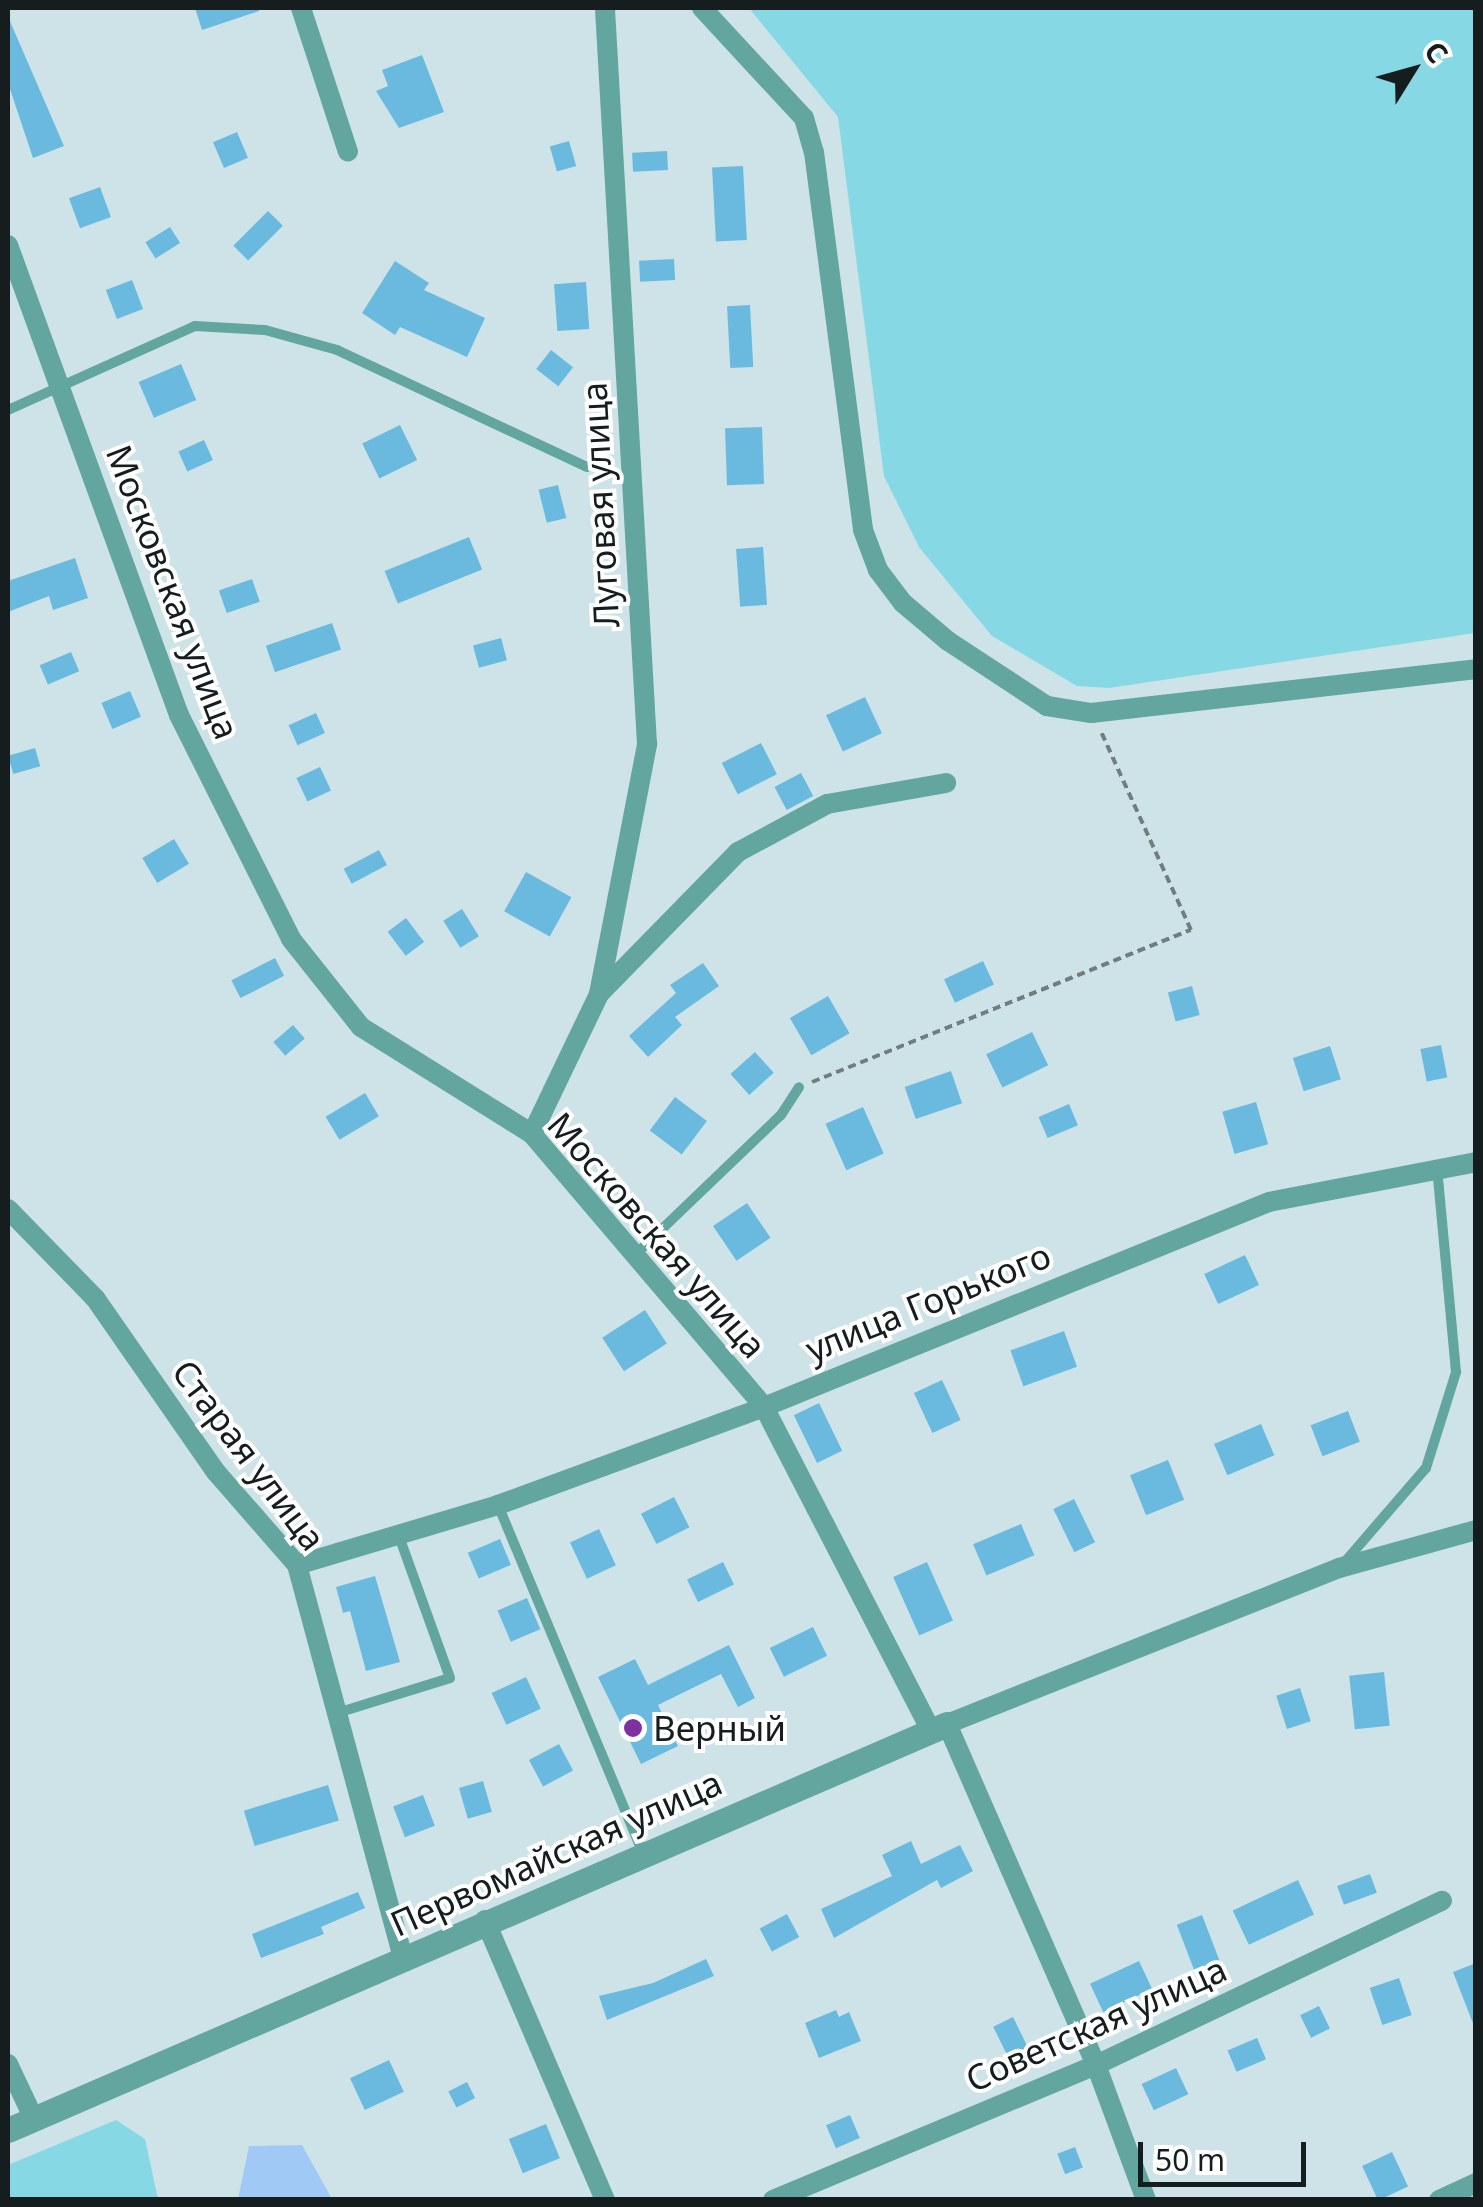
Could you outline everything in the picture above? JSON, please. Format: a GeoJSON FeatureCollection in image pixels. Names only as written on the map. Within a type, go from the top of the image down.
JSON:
{"type":"FeatureCollection","features":[{"type":"Feature","properties":{"kind":"street"},"geometry":{"type":"LineString","coordinates":[[301,8],[348,152]]}},
{"type":"Feature","properties":{"kind":"street","name":"Луговая улица"},"geometry":{"type":"LineString","coordinates":[[599,994],[647,744],[605,8]]}},
{"type":"Feature","properties":{"kind":"street"},"geometry":{"type":"LineString","coordinates":[[702,8],[804,118],[814,152],[852,474],[878,570],[948,642],[1047,706],[1091,713],[1476,669]]}},
{"type":"Feature","properties":{"kind":"street","name":"Московская улица"},"geometry":{"type":"LineString","coordinates":[[8,244],[179,715],[290,938],[361,1027],[532,1134],[638,1252],[764,1407],[939,1727],[1096,2065],[1146,2200]]}},
{"type":"Feature","properties":{"kind":"street"},"geometry":{"type":"LineString","coordinates":[[532,1134],[599,994],[738,852],[827,804],[946,783]]}},
{"type":"Feature","properties":{"kind":"street","name":"улица Горького"},"geometry":{"type":"LineString","coordinates":[[297,1565],[498,1505],[764,1407],[1269,1202],[1436,1166],[1476,1162]]}},
{"type":"Feature","properties":{"kind":"street","name":"Старая улица"},"geometry":{"type":"LineString","coordinates":[[8,1209],[95,1298],[216,1472],[297,1565],[403,1958]]}},
{"type":"Feature","properties":{"kind":"street","name":"Первомайская улица"},"geometry":{"type":"LineString","coordinates":[[8,2130],[485,1920],[939,1727],[1339,1568],[1476,1530]]}},
{"type":"Feature","properties":{"kind":"street","name":"Советская улица"},"geometry":{"type":"LineString","coordinates":[[773,2200],[815,2191],[1096,2065],[1442,1901]]}},
{"type":"Feature","properties":{"kind":"street"},"geometry":{"type":"LineString","coordinates":[[485,1920],[604,2200]]}},
{"type":"Feature","properties":{"kind":"street"},"geometry":{"type":"LineString","coordinates":[[8,2064],[34,2119]]}},
{"type":"Feature","properties":{"kind":"street"},"geometry":{"type":"LineString","coordinates":[[1439,2200],[1476,2182]]}},
{"type":"Feature","properties":{"kind":"lane"},"geometry":{"type":"LineString","coordinates":[[8,410],[63,391],[195,326],[265,330],[337,350],[587,467]]}},
{"type":"Feature","properties":{"kind":"lane"},"geometry":{"type":"LineString","coordinates":[[638,1252],[781,1116],[799,1087]]}},
{"type":"Feature","properties":{"kind":"lane"},"geometry":{"type":"LineString","coordinates":[[1339,1568],[1426,1468],[1456,1372],[1436,1166]]}},
{"type":"Feature","properties":{"kind":"lane"},"geometry":{"type":"LineString","coordinates":[[498,1505],[643,1852]]}},
{"type":"Feature","properties":{"kind":"lane"},"geometry":{"type":"LineString","coordinates":[[337,1713],[450,1678],[399,1536]]}},
{"type":"Feature","properties":{"kind":"path"},"geometry":{"type":"LineString","coordinates":[[799,1087],[1191,930],[1128,781],[1091,713]]}},
{"type":"Feature","properties":{"kind":"shaded area"},"geometry":{"type":"Polygon","coordinates":[[[749,8],[1475,8],[1475,633],[1109,688],[1077,686],[992,636],[919,547],[884,476],[838,117],[749,8]]]}},
{"type":"Feature","properties":{"kind":"shaded area"},"geometry":{"type":"Polygon","coordinates":[[[116,2120],[145,2139],[158,2199],[8,2199],[8,2165],[116,2120]]]}},
{"type":"Feature","properties":{"kind":"shaded area"},"geometry":{"type":"Polygon","coordinates":[[[302,2145],[332,2199],[238,2199],[249,2146],[302,2145]]]}},
{"type":"Feature","properties":{"kind":"building"},"geometry":{"type":"Polygon","coordinates":[[[195,8],[259,8],[259,11],[202,30],[195,8]]]}},
{"type":"Feature","properties":{"kind":"building"},"geometry":{"type":"Polygon","coordinates":[[[9,19],[64,146],[33,158],[8,83],[9,19]]]}},
{"type":"Feature","properties":{"kind":"building"},"geometry":{"type":"Polygon","coordinates":[[[422,55],[444,112],[399,128],[376,91],[388,86],[382,70],[422,55]]]}},
{"type":"Feature","properties":{"kind":"building"},"geometry":{"type":"Polygon","coordinates":[[[237,132],[248,158],[224,168],[213,142],[237,132]]]}},
{"type":"Feature","properties":{"kind":"building"},"geometry":{"type":"Polygon","coordinates":[[[569,141],[576,166],[557,172],[550,147],[569,141]]]}},
{"type":"Feature","properties":{"kind":"building"},"geometry":{"type":"Polygon","coordinates":[[[667,151],[668,170],[633,172],[632,153],[667,151]]]}},
{"type":"Feature","properties":{"kind":"building"},"geometry":{"type":"Polygon","coordinates":[[[743,166],[747,240],[716,242],[712,168],[743,166]]]}},
{"type":"Feature","properties":{"kind":"building"},"geometry":{"type":"Polygon","coordinates":[[[100,187],[111,217],[80,228],[69,198],[100,187]]]}},
{"type":"Feature","properties":{"kind":"building"},"geometry":{"type":"Polygon","coordinates":[[[268,211],[283,226],[248,260],[233,246],[268,211]]]}},
{"type":"Feature","properties":{"kind":"building"},"geometry":{"type":"Polygon","coordinates":[[[170,227],[180,243],[155,258],[145,242],[170,227]]]}},
{"type":"Feature","properties":{"kind":"building"},"geometry":{"type":"Polygon","coordinates":[[[674,259],[675,280],[640,282],[639,261],[674,259]]]}},
{"type":"Feature","properties":{"kind":"building"},"geometry":{"type":"Polygon","coordinates":[[[395,261],[429,283],[424,290],[485,318],[467,357],[400,327],[395,335],[362,313],[395,261]]]}},
{"type":"Feature","properties":{"kind":"building"},"geometry":{"type":"Polygon","coordinates":[[[132,280],[143,309],[117,319],[106,290],[132,280]]]}},
{"type":"Feature","properties":{"kind":"building"},"geometry":{"type":"Polygon","coordinates":[[[586,282],[589,329],[557,331],[554,284],[586,282]]]}},
{"type":"Feature","properties":{"kind":"building"},"geometry":{"type":"Polygon","coordinates":[[[750,305],[753,367],[730,368],[727,306],[750,305]]]}},
{"type":"Feature","properties":{"kind":"building"},"geometry":{"type":"Polygon","coordinates":[[[551,350],[573,367],[558,386],[536,369],[551,350]]]}},
{"type":"Feature","properties":{"kind":"building"},"geometry":{"type":"Polygon","coordinates":[[[181,364],[196,400],[154,418],[139,382],[181,364]]]}},
{"type":"Feature","properties":{"kind":"building"},"geometry":{"type":"Polygon","coordinates":[[[400,425],[417,460],[379,478],[362,443],[400,425]]]}},
{"type":"Feature","properties":{"kind":"building"},"geometry":{"type":"Polygon","coordinates":[[[762,427],[764,484],[727,485],[725,428],[762,427]]]}},
{"type":"Feature","properties":{"kind":"building"},"geometry":{"type":"Polygon","coordinates":[[[204,440],[213,460],[187,471],[178,451],[204,440]]]}},
{"type":"Feature","properties":{"kind":"building"},"geometry":{"type":"Polygon","coordinates":[[[558,485],[566,518],[547,523],[539,490],[558,485]]]}},
{"type":"Feature","properties":{"kind":"building"},"geometry":{"type":"Polygon","coordinates":[[[469,537],[482,569],[398,604],[385,571],[469,537]]]}},
{"type":"Feature","properties":{"kind":"building"},"geometry":{"type":"Polygon","coordinates":[[[763,547],[767,605],[740,607],[736,549],[763,547]]]}},
{"type":"Feature","properties":{"kind":"building"},"geometry":{"type":"Polygon","coordinates":[[[75,558],[88,598],[53,610],[49,596],[8,612],[8,581],[75,558]]]}},
{"type":"Feature","properties":{"kind":"building"},"geometry":{"type":"Polygon","coordinates":[[[252,579],[260,602],[227,613],[219,590],[252,579]]]}},
{"type":"Feature","properties":{"kind":"building"},"geometry":{"type":"Polygon","coordinates":[[[332,623],[341,649],[275,672],[266,646],[332,623]]]}},
{"type":"Feature","properties":{"kind":"building"},"geometry":{"type":"Polygon","coordinates":[[[501,638],[507,660],[479,668],[473,646],[501,638]]]}},
{"type":"Feature","properties":{"kind":"building"},"geometry":{"type":"Polygon","coordinates":[[[71,652],[79,671],[48,685],[40,665],[71,652]]]}},
{"type":"Feature","properties":{"kind":"building"},"geometry":{"type":"Polygon","coordinates":[[[130,691],[141,717],[112,729],[101,703],[130,691]]]}},
{"type":"Feature","properties":{"kind":"building"},"geometry":{"type":"Polygon","coordinates":[[[865,697],[882,733],[843,751],[826,715],[865,697]]]}},
{"type":"Feature","properties":{"kind":"building"},"geometry":{"type":"Polygon","coordinates":[[[316,713],[325,733],[298,745],[289,725],[316,713]]]}},
{"type":"Feature","properties":{"kind":"building"},"geometry":{"type":"Polygon","coordinates":[[[761,743],[777,774],[738,794],[722,763],[761,743]]]}},
{"type":"Feature","properties":{"kind":"building"},"geometry":{"type":"Polygon","coordinates":[[[35,748],[40,766],[13,774],[8,756],[35,748]]]}},
{"type":"Feature","properties":{"kind":"building"},"geometry":{"type":"Polygon","coordinates":[[[320,767],[331,791],[307,802],[296,778],[320,767]]]}},
{"type":"Feature","properties":{"kind":"building"},"geometry":{"type":"Polygon","coordinates":[[[801,773],[813,796],[787,810],[775,787],[801,773]]]}},
{"type":"Feature","properties":{"kind":"building"},"geometry":{"type":"Polygon","coordinates":[[[174,839],[189,864],[157,883],[142,858],[174,839]]]}},
{"type":"Feature","properties":{"kind":"building"},"geometry":{"type":"Polygon","coordinates":[[[379,850],[387,865],[352,884],[344,869],[379,850]]]}},
{"type":"Feature","properties":{"kind":"building"},"geometry":{"type":"Polygon","coordinates":[[[526,872],[571,897],[550,937],[504,911],[526,872]]]}},
{"type":"Feature","properties":{"kind":"building"},"geometry":{"type":"Polygon","coordinates":[[[462,909],[479,936],[460,948],[443,921],[462,909]]]}},
{"type":"Feature","properties":{"kind":"building"},"geometry":{"type":"Polygon","coordinates":[[[406,918],[424,942],[406,956],[388,932],[406,918]]]}},
{"type":"Feature","properties":{"kind":"building"},"geometry":{"type":"Polygon","coordinates":[[[275,958],[284,976],[240,998],[231,980],[275,958]]]}},
{"type":"Feature","properties":{"kind":"building"},"geometry":{"type":"Polygon","coordinates":[[[983,961],[994,985],[955,1003],[944,979],[983,961]]]}},
{"type":"Feature","properties":{"kind":"building"},"geometry":{"type":"Polygon","coordinates":[[[703,963],[719,986],[675,1017],[682,1025],[648,1057],[629,1036],[676,993],[670,985],[703,963]]]}},
{"type":"Feature","properties":{"kind":"building"},"geometry":{"type":"Polygon","coordinates":[[[1192,986],[1200,1015],[1176,1021],[1168,992],[1192,986]]]}},
{"type":"Feature","properties":{"kind":"building"},"geometry":{"type":"Polygon","coordinates":[[[828,996],[850,1033],[811,1055],[790,1018],[828,996]]]}},
{"type":"Feature","properties":{"kind":"building"},"geometry":{"type":"Polygon","coordinates":[[[293,1025],[305,1039],[285,1056],[273,1042],[293,1025]]]}},
{"type":"Feature","properties":{"kind":"building"},"geometry":{"type":"Polygon","coordinates":[[[1032,1032],[1048,1065],[1002,1088],[986,1054],[1032,1032]]]}},
{"type":"Feature","properties":{"kind":"building"},"geometry":{"type":"Polygon","coordinates":[[[1441,1045],[1447,1077],[1427,1081],[1420,1049],[1441,1045]]]}},
{"type":"Feature","properties":{"kind":"building"},"geometry":{"type":"Polygon","coordinates":[[[1330,1046],[1341,1079],[1304,1091],[1293,1058],[1330,1046]]]}},
{"type":"Feature","properties":{"kind":"building"},"geometry":{"type":"Polygon","coordinates":[[[755,1052],[774,1073],[749,1095],[730,1074],[755,1052]]]}},
{"type":"Feature","properties":{"kind":"building"},"geometry":{"type":"Polygon","coordinates":[[[951,1071],[962,1103],[916,1119],[905,1087],[951,1071]]]}},
{"type":"Feature","properties":{"kind":"building"},"geometry":{"type":"Polygon","coordinates":[[[365,1093],[379,1116],[339,1140],[326,1117],[365,1093]]]}},
{"type":"Feature","properties":{"kind":"building"},"geometry":{"type":"Polygon","coordinates":[[[675,1097],[707,1121],[682,1155],[650,1131],[675,1097]]]}},
{"type":"Feature","properties":{"kind":"building"},"geometry":{"type":"Polygon","coordinates":[[[1256,1102],[1268,1144],[1234,1154],[1222,1112],[1256,1102]]]}},
{"type":"Feature","properties":{"kind":"building"},"geometry":{"type":"Polygon","coordinates":[[[1069,1104],[1078,1125],[1048,1138],[1039,1117],[1069,1104]]]}},
{"type":"Feature","properties":{"kind":"building"},"geometry":{"type":"Polygon","coordinates":[[[863,1107],[884,1154],[846,1170],[826,1124],[863,1107]]]}},
{"type":"Feature","properties":{"kind":"building"},"geometry":{"type":"Polygon","coordinates":[[[747,1203],[770,1238],[736,1261],[713,1226],[747,1203]]]}},
{"type":"Feature","properties":{"kind":"building"},"geometry":{"type":"Polygon","coordinates":[[[1245,1255],[1259,1285],[1218,1304],[1204,1274],[1245,1255]]]}},
{"type":"Feature","properties":{"kind":"building"},"geometry":{"type":"Polygon","coordinates":[[[645,1310],[667,1344],[624,1371],[602,1338],[645,1310]]]}},
{"type":"Feature","properties":{"kind":"building"},"geometry":{"type":"Polygon","coordinates":[[[1064,1331],[1077,1367],[1023,1386],[1010,1350],[1064,1331]]]}},
{"type":"Feature","properties":{"kind":"building"},"geometry":{"type":"Polygon","coordinates":[[[942,1380],[961,1420],[932,1433],[914,1393],[942,1380]]]}},
{"type":"Feature","properties":{"kind":"building"},"geometry":{"type":"Polygon","coordinates":[[[819,1403],[842,1451],[817,1463],[794,1415],[819,1403]]]}},
{"type":"Feature","properties":{"kind":"building"},"geometry":{"type":"Polygon","coordinates":[[[1348,1411],[1360,1442],[1322,1456],[1311,1425],[1348,1411]]]}},
{"type":"Feature","properties":{"kind":"building"},"geometry":{"type":"Polygon","coordinates":[[[1261,1424],[1274,1455],[1227,1475],[1214,1444],[1261,1424]]]}},
{"type":"Feature","properties":{"kind":"building"},"geometry":{"type":"Polygon","coordinates":[[[1168,1460],[1184,1500],[1146,1515],[1130,1475],[1168,1460]]]}},
{"type":"Feature","properties":{"kind":"building"},"geometry":{"type":"Polygon","coordinates":[[[674,1497],[689,1527],[656,1544],[641,1514],[674,1497]]]}},
{"type":"Feature","properties":{"kind":"building"},"geometry":{"type":"Polygon","coordinates":[[[1074,1499],[1095,1542],[1074,1552],[1053,1509],[1074,1499]]]}},
{"type":"Feature","properties":{"kind":"building"},"geometry":{"type":"Polygon","coordinates":[[[1021,1524],[1034,1555],[986,1576],[973,1544],[1021,1524]]]}},
{"type":"Feature","properties":{"kind":"building"},"geometry":{"type":"Polygon","coordinates":[[[599,1529],[616,1565],[587,1579],[570,1543],[599,1529]]]}},
{"type":"Feature","properties":{"kind":"building"},"geometry":{"type":"Polygon","coordinates":[[[500,1539],[511,1565],[479,1578],[468,1553],[500,1539]]]}},
{"type":"Feature","properties":{"kind":"building"},"geometry":{"type":"Polygon","coordinates":[[[723,1562],[734,1584],[698,1602],[687,1580],[723,1562]]]}},
{"type":"Feature","properties":{"kind":"building"},"geometry":{"type":"Polygon","coordinates":[[[927,1562],[953,1620],[919,1636],[893,1577],[927,1562]]]}},
{"type":"Feature","properties":{"kind":"building"},"geometry":{"type":"Polygon","coordinates":[[[375,1576],[400,1662],[366,1671],[350,1611],[343,1613],[336,1587],[375,1576]]]}},
{"type":"Feature","properties":{"kind":"building"},"geometry":{"type":"Polygon","coordinates":[[[527,1598],[540,1629],[511,1642],[498,1611],[527,1598]]]}},
{"type":"Feature","properties":{"kind":"building"},"geometry":{"type":"Polygon","coordinates":[[[813,1627],[827,1656],[784,1677],[770,1648],[813,1627]]]}},
{"type":"Feature","properties":{"kind":"building"},"geometry":{"type":"Polygon","coordinates":[[[729,1645],[755,1698],[738,1707],[721,1674],[658,1705],[678,1746],[641,1764],[598,1677],[635,1659],[648,1685],[729,1645]]]}},
{"type":"Feature","properties":{"kind":"building"},"geometry":{"type":"Polygon","coordinates":[[[1384,1672],[1390,1726],[1355,1729],[1349,1676],[1384,1672]]]}},
{"type":"Feature","properties":{"kind":"building"},"geometry":{"type":"Polygon","coordinates":[[[526,1677],[541,1709],[506,1725],[492,1693],[526,1677]]]}},
{"type":"Feature","properties":{"kind":"building"},"geometry":{"type":"Polygon","coordinates":[[[1300,1688],[1311,1721],[1287,1729],[1276,1696],[1300,1688]]]}},
{"type":"Feature","properties":{"kind":"building"},"geometry":{"type":"Polygon","coordinates":[[[559,1744],[573,1770],[543,1786],[529,1760],[559,1744]]]}},
{"type":"Feature","properties":{"kind":"building"},"geometry":{"type":"Polygon","coordinates":[[[483,1781],[492,1812],[468,1819],[459,1788],[483,1781]]]}},
{"type":"Feature","properties":{"kind":"building"},"geometry":{"type":"Polygon","coordinates":[[[328,1785],[339,1820],[255,1846],[244,1811],[328,1785]]]}},
{"type":"Feature","properties":{"kind":"building"},"geometry":{"type":"Polygon","coordinates":[[[423,1795],[435,1826],[405,1837],[393,1806],[423,1795]]]}},
{"type":"Feature","properties":{"kind":"building"},"geometry":{"type":"Polygon","coordinates":[[[911,1841],[921,1864],[960,1845],[973,1871],[941,1888],[937,1880],[834,1938],[821,1909],[892,1876],[882,1855],[911,1841]]]}},
{"type":"Feature","properties":{"kind":"building"},"geometry":{"type":"Polygon","coordinates":[[[1370,1874],[1377,1893],[1344,1905],[1337,1886],[1370,1874]]]}},
{"type":"Feature","properties":{"kind":"building"},"geometry":{"type":"Polygon","coordinates":[[[1298,1880],[1314,1914],[1249,1945],[1233,1910],[1298,1880]]]}},
{"type":"Feature","properties":{"kind":"building"},"geometry":{"type":"Polygon","coordinates":[[[358,1892],[365,1908],[321,1927],[324,1934],[261,1958],[252,1934],[358,1892]]]}},
{"type":"Feature","properties":{"kind":"building"},"geometry":{"type":"Polygon","coordinates":[[[787,1914],[799,1937],[772,1952],[760,1929],[787,1914]]]}},
{"type":"Feature","properties":{"kind":"building"},"geometry":{"type":"Polygon","coordinates":[[[1202,1915],[1220,1961],[1194,1970],[1177,1925],[1202,1915]]]}},
{"type":"Feature","properties":{"kind":"building"},"geometry":{"type":"Polygon","coordinates":[[[706,1959],[714,1976],[607,2020],[599,1996],[653,1983],[706,1959]]]}},
{"type":"Feature","properties":{"kind":"building"},"geometry":{"type":"Polygon","coordinates":[[[1139,1961],[1152,1989],[1103,2012],[1090,1984],[1139,1961]]]}},
{"type":"Feature","properties":{"kind":"building"},"geometry":{"type":"Polygon","coordinates":[[[1476,1963],[1476,2025],[1474,2026],[1453,1972],[1476,1963]]]}},
{"type":"Feature","properties":{"kind":"building"},"geometry":{"type":"Polygon","coordinates":[[[1399,1978],[1412,2015],[1382,2025],[1370,1988],[1399,1978]]]}},
{"type":"Feature","properties":{"kind":"building"},"geometry":{"type":"Polygon","coordinates":[[[1319,2006],[1330,2028],[1311,2038],[1300,2015],[1319,2006]]]}},
{"type":"Feature","properties":{"kind":"building"},"geometry":{"type":"Polygon","coordinates":[[[836,2010],[839,2017],[849,2012],[861,2041],[819,2058],[805,2023],[836,2010]]]}},
{"type":"Feature","properties":{"kind":"building"},"geometry":{"type":"Polygon","coordinates":[[[1013,2017],[1028,2048],[1008,2057],[993,2027],[1013,2017]]]}},
{"type":"Feature","properties":{"kind":"building"},"geometry":{"type":"Polygon","coordinates":[[[1257,2038],[1266,2059],[1237,2072],[1228,2051],[1257,2038]]]}},
{"type":"Feature","properties":{"kind":"building"},"geometry":{"type":"Polygon","coordinates":[[[389,2060],[404,2092],[365,2110],[350,2078],[389,2060]]]}},
{"type":"Feature","properties":{"kind":"building"},"geometry":{"type":"Polygon","coordinates":[[[1176,2068],[1188,2094],[1154,2110],[1142,2084],[1176,2068]]]}},
{"type":"Feature","properties":{"kind":"building"},"geometry":{"type":"Polygon","coordinates":[[[467,2082],[475,2098],[456,2108],[448,2092],[467,2082]]]}},
{"type":"Feature","properties":{"kind":"building"},"geometry":{"type":"Polygon","coordinates":[[[850,2115],[860,2138],[836,2148],[826,2125],[850,2115]]]}},
{"type":"Feature","properties":{"kind":"building"},"geometry":{"type":"Polygon","coordinates":[[[546,2124],[560,2158],[523,2173],[509,2139],[546,2124]]]}},
{"type":"Feature","properties":{"kind":"building"},"geometry":{"type":"Polygon","coordinates":[[[1075,2147],[1083,2168],[1065,2174],[1057,2154],[1075,2147]]]}},
{"type":"Feature","properties":{"kind":"building"},"geometry":{"type":"Polygon","coordinates":[[[1392,2152],[1408,2186],[1378,2200],[1362,2166],[1392,2152]]]}},
{"type":"Feature","properties":{"kind":"place","name":"Верный"},"geometry":{"type":"Point","coordinates":[633,1728]}}]}
